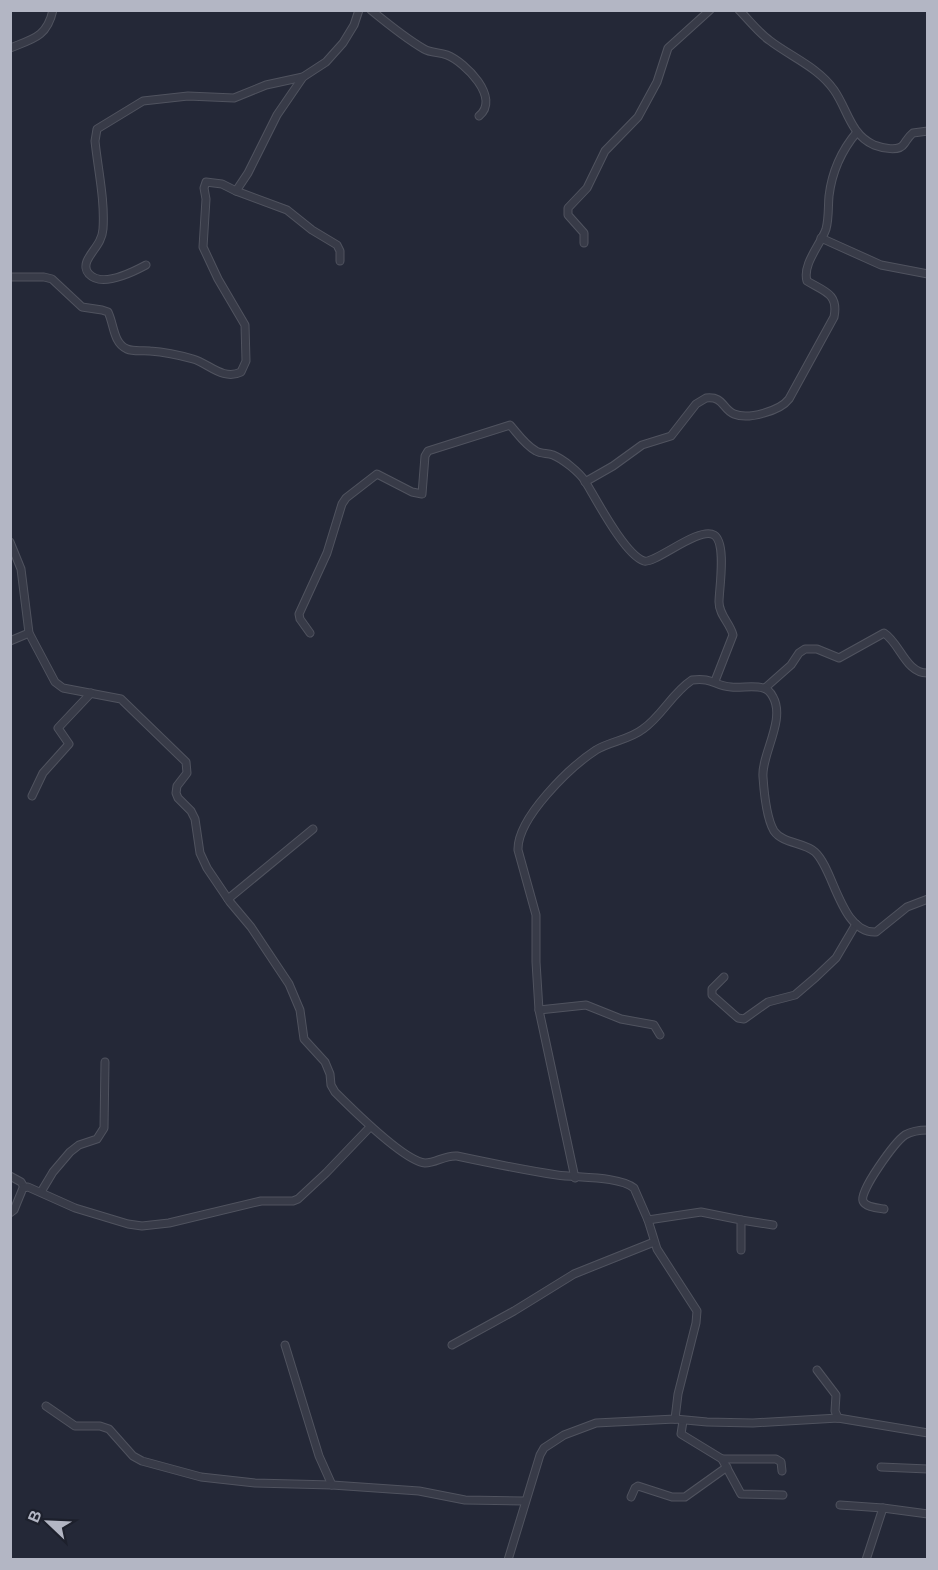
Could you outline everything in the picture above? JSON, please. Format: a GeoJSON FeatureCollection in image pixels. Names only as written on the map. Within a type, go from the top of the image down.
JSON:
{"type":"FeatureCollection","features":[{"type":"Feature","properties":{"kind":"street"},"geometry":{"type":"LineString","coordinates":[[10,48],[39,37],[48,26],[53,10]]}},
{"type":"Feature","properties":{"kind":"street"},"geometry":{"type":"LineString","coordinates":[[146,265],[127,274],[102,279],[88,273],[86,262],[98,245],[103,232],[95,141],[97,129],[143,101],[188,96],[234,98],[266,85],[303,77],[326,62],[343,43],[354,25],[359,10]]}},
{"type":"Feature","properties":{"kind":"street"},"geometry":{"type":"LineString","coordinates":[[371,10],[386,25],[424,49],[446,55],[462,65],[478,80],[486,96],[487,104],[479,116]]}},
{"type":"Feature","properties":{"kind":"street"},"geometry":{"type":"LineString","coordinates":[[584,243],[584,233],[568,215],[568,208],[587,188],[608,146],[635,121],[657,82],[668,48],[710,10]]}},
{"type":"Feature","properties":{"kind":"street"},"geometry":{"type":"LineString","coordinates":[[740,10],[766,38],[822,76],[834,90],[856,132],[875,145],[896,149],[904,146],[913,134],[927,131]]}},
{"type":"Feature","properties":{"kind":"street"},"geometry":{"type":"LineString","coordinates":[[236,191],[248,173],[277,115],[303,77]]}},
{"type":"Feature","properties":{"kind":"street"},"geometry":{"type":"LineString","coordinates":[[585,482],[613,466],[642,445],[671,436],[696,404],[706,398],[713,397],[736,415],[772,411],[785,405],[834,317],[836,308],[832,298],[827,292],[806,279],[806,272],[829,216],[829,198],[834,173],[846,144],[856,132]]}},
{"type":"Feature","properties":{"kind":"street"},"geometry":{"type":"LineString","coordinates":[[10,277],[52,279],[82,307],[108,312],[118,342],[126,349],[190,358],[205,363],[221,373],[236,374],[243,368],[246,361],[244,325],[203,247],[205,183],[216,182],[287,210],[312,230],[337,245],[340,251],[340,261]]}},
{"type":"Feature","properties":{"kind":"street"},"geometry":{"type":"LineString","coordinates":[[821,238],[880,265],[927,274]]}},
{"type":"Feature","properties":{"kind":"street"},"geometry":{"type":"LineString","coordinates":[[310,633],[299,614],[327,553],[339,509],[346,498],[374,475],[380,475],[412,492],[422,494],[424,456],[428,451],[507,425],[512,426],[530,448],[554,456],[585,482],[616,531],[640,560],[648,562],[654,560],[677,544],[709,534],[713,534],[718,540],[722,561],[719,606],[733,635],[715,681]]}},
{"type":"Feature","properties":{"kind":"street"},"geometry":{"type":"LineString","coordinates":[[10,542],[21,570],[29,633],[55,682],[63,688],[121,699],[186,762],[187,773],[177,786],[176,792],[178,798],[191,811],[195,819],[200,853],[207,868],[257,936],[296,997],[303,1020],[304,1039],[325,1062],[333,1089],[370,1127],[420,1162],[429,1163],[449,1156],[457,1156],[575,1178],[605,1180],[630,1185],[636,1192],[660,1255],[698,1311],[678,1394],[681,1434],[722,1459],[741,1494],[783,1495]]}},
{"type":"Feature","properties":{"kind":"street"},"geometry":{"type":"LineString","coordinates":[[10,641],[29,633]]}},
{"type":"Feature","properties":{"kind":"street"},"geometry":{"type":"LineString","coordinates":[[765,688],[805,649],[817,649],[838,658],[884,633],[890,637],[913,669],[927,673]]}},
{"type":"Feature","properties":{"kind":"street"},"geometry":{"type":"LineString","coordinates":[[575,1178],[539,1010],[536,915],[518,850],[521,834],[544,798],[561,778],[595,751],[645,728],[692,680],[715,681],[728,687],[765,688],[773,695],[775,702],[774,734],[763,776],[765,798],[773,829],[779,836],[815,852],[839,898],[856,924],[870,932],[876,932],[907,907],[927,899]]}},
{"type":"Feature","properties":{"kind":"street"},"geometry":{"type":"LineString","coordinates":[[32,796],[44,773],[69,744],[58,728],[91,693]]}},
{"type":"Feature","properties":{"kind":"street"},"geometry":{"type":"LineString","coordinates":[[228,899],[313,830]]}},
{"type":"Feature","properties":{"kind":"street"},"geometry":{"type":"LineString","coordinates":[[724,977],[712,989],[712,994],[738,1018],[747,1018],[768,1002],[795,995],[816,977],[836,958],[856,924]]}},
{"type":"Feature","properties":{"kind":"street"},"geometry":{"type":"LineString","coordinates":[[539,1010],[586,1005],[621,1019],[654,1025],[660,1035]]}},
{"type":"Feature","properties":{"kind":"street"},"geometry":{"type":"LineString","coordinates":[[41,1192],[52,1172],[70,1152],[79,1145],[97,1139],[104,1128],[105,1062]]}},
{"type":"Feature","properties":{"kind":"street"},"geometry":{"type":"LineString","coordinates":[[24,1187],[32,1188],[60,1202],[95,1215],[142,1226],[169,1223],[261,1201],[293,1201],[301,1197],[326,1173],[370,1127]]}},
{"type":"Feature","properties":{"kind":"street"},"geometry":{"type":"LineString","coordinates":[[884,1209],[864,1203],[862,1194],[868,1182],[902,1138],[910,1133],[927,1130]]}},
{"type":"Feature","properties":{"kind":"street"},"geometry":{"type":"LineString","coordinates":[[10,1176],[21,1182],[24,1187]]}},
{"type":"Feature","properties":{"kind":"street"},"geometry":{"type":"LineString","coordinates":[[10,1213],[14,1210],[24,1187]]}},
{"type":"Feature","properties":{"kind":"street"},"geometry":{"type":"LineString","coordinates":[[648,1220],[700,1212],[773,1225]]}},
{"type":"Feature","properties":{"kind":"street"},"geometry":{"type":"LineString","coordinates":[[741,1220],[741,1250]]}},
{"type":"Feature","properties":{"kind":"street"},"geometry":{"type":"LineString","coordinates":[[452,1345],[574,1274],[654,1242]]}},
{"type":"Feature","properties":{"kind":"street"},"geometry":{"type":"LineString","coordinates":[[285,1345],[319,1456],[332,1485]]}},
{"type":"Feature","properties":{"kind":"street"},"geometry":{"type":"LineString","coordinates":[[817,1370],[836,1395],[835,1411],[838,1418]]}},
{"type":"Feature","properties":{"kind":"street"},"geometry":{"type":"LineString","coordinates":[[46,1406],[75,1425],[100,1426],[109,1429],[133,1456],[142,1461],[168,1470],[201,1477],[255,1484],[332,1485],[419,1491],[465,1500],[524,1501]]}},
{"type":"Feature","properties":{"kind":"street"},"geometry":{"type":"LineString","coordinates":[[508,1560],[524,1501],[544,1448],[564,1435],[596,1423],[679,1420],[753,1423],[838,1418],[927,1433]]}},
{"type":"Feature","properties":{"kind":"street"},"geometry":{"type":"LineString","coordinates":[[722,1459],[776,1459],[781,1462],[782,1471]]}},
{"type":"Feature","properties":{"kind":"street"},"geometry":{"type":"LineString","coordinates":[[631,1497],[634,1489],[640,1486],[672,1497],[685,1497],[727,1467]]}},
{"type":"Feature","properties":{"kind":"street"},"geometry":{"type":"LineString","coordinates":[[881,1467],[927,1469]]}},
{"type":"Feature","properties":{"kind":"street"},"geometry":{"type":"LineString","coordinates":[[840,1505],[927,1514]]}},
{"type":"Feature","properties":{"kind":"street"},"geometry":{"type":"LineString","coordinates":[[866,1560],[883,1508]]}}]}
